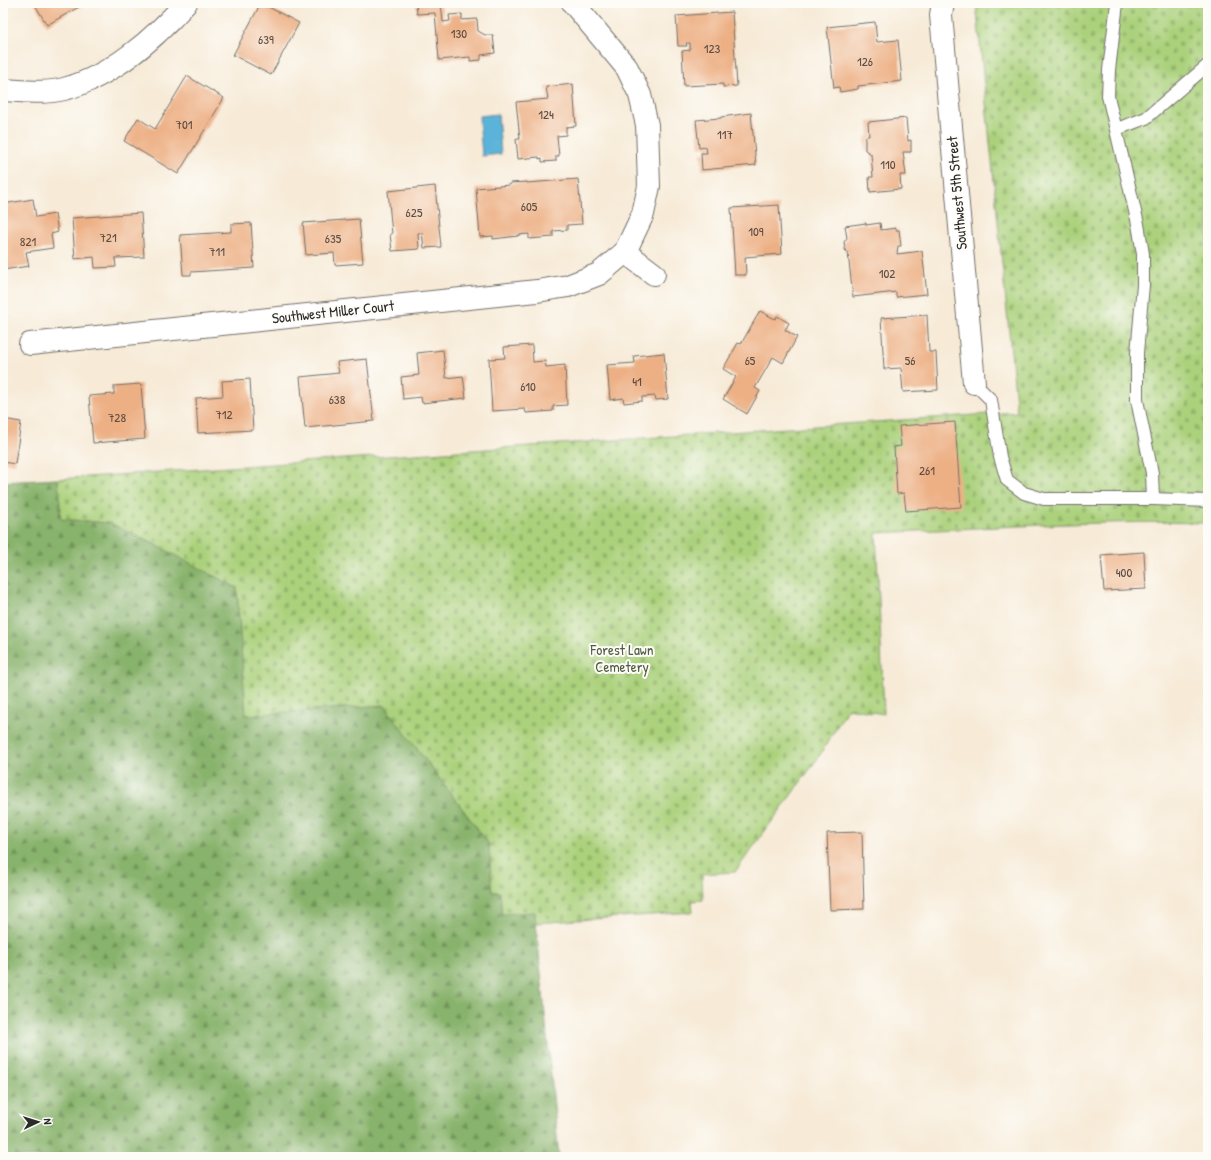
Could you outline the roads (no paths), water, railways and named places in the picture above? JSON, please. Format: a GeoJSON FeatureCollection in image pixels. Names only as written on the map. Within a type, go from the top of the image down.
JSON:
{"type":"FeatureCollection","features":[{"type":"Feature","properties":{"kind":"street"},"geometry":{"type":"LineString","coordinates":[[3,90],[47,91],[64,89],[83,83],[106,72],[128,57],[159,31],[186,3]]}},
{"type":"Feature","properties":{"kind":"street"},"geometry":{"type":"LineString","coordinates":[[572,3],[627,68],[640,95],[647,125],[649,186],[643,214],[626,252],[654,274]]}},
{"type":"Feature","properties":{"kind":"street","name":"Southwest 5th Street"},"geometry":{"type":"LineString","coordinates":[[943,3],[941,15],[974,383]]}},
{"type":"Feature","properties":{"kind":"street","name":"Southwest Miller Court"},"geometry":{"type":"LineString","coordinates":[[30,344],[568,286],[599,274],[626,252]]}},
{"type":"Feature","properties":{"kind":"lane"},"geometry":{"type":"LineString","coordinates":[[1117,3],[1109,70],[1108,96],[1138,224],[1143,254],[1143,285],[1138,353],[1137,400],[1152,473],[1153,500]]}},
{"type":"Feature","properties":{"kind":"lane"},"geometry":{"type":"LineString","coordinates":[[1116,130],[1146,118],[1208,65]]}},
{"type":"Feature","properties":{"kind":"lane"},"geometry":{"type":"LineString","coordinates":[[974,383],[992,400],[1000,457],[1007,480],[1024,493],[1044,499],[1208,501]]}},
{"type":"Feature","properties":{"kind":"water"},"geometry":{"type":"Polygon","coordinates":[[[498,114],[501,154],[482,156],[479,116],[498,114]]]}},
{"type":"Feature","properties":{"kind":"park label","name":"Forest Lawn Cemetery"},"geometry":{"type":"Point","coordinates":[622,658]}}]}
